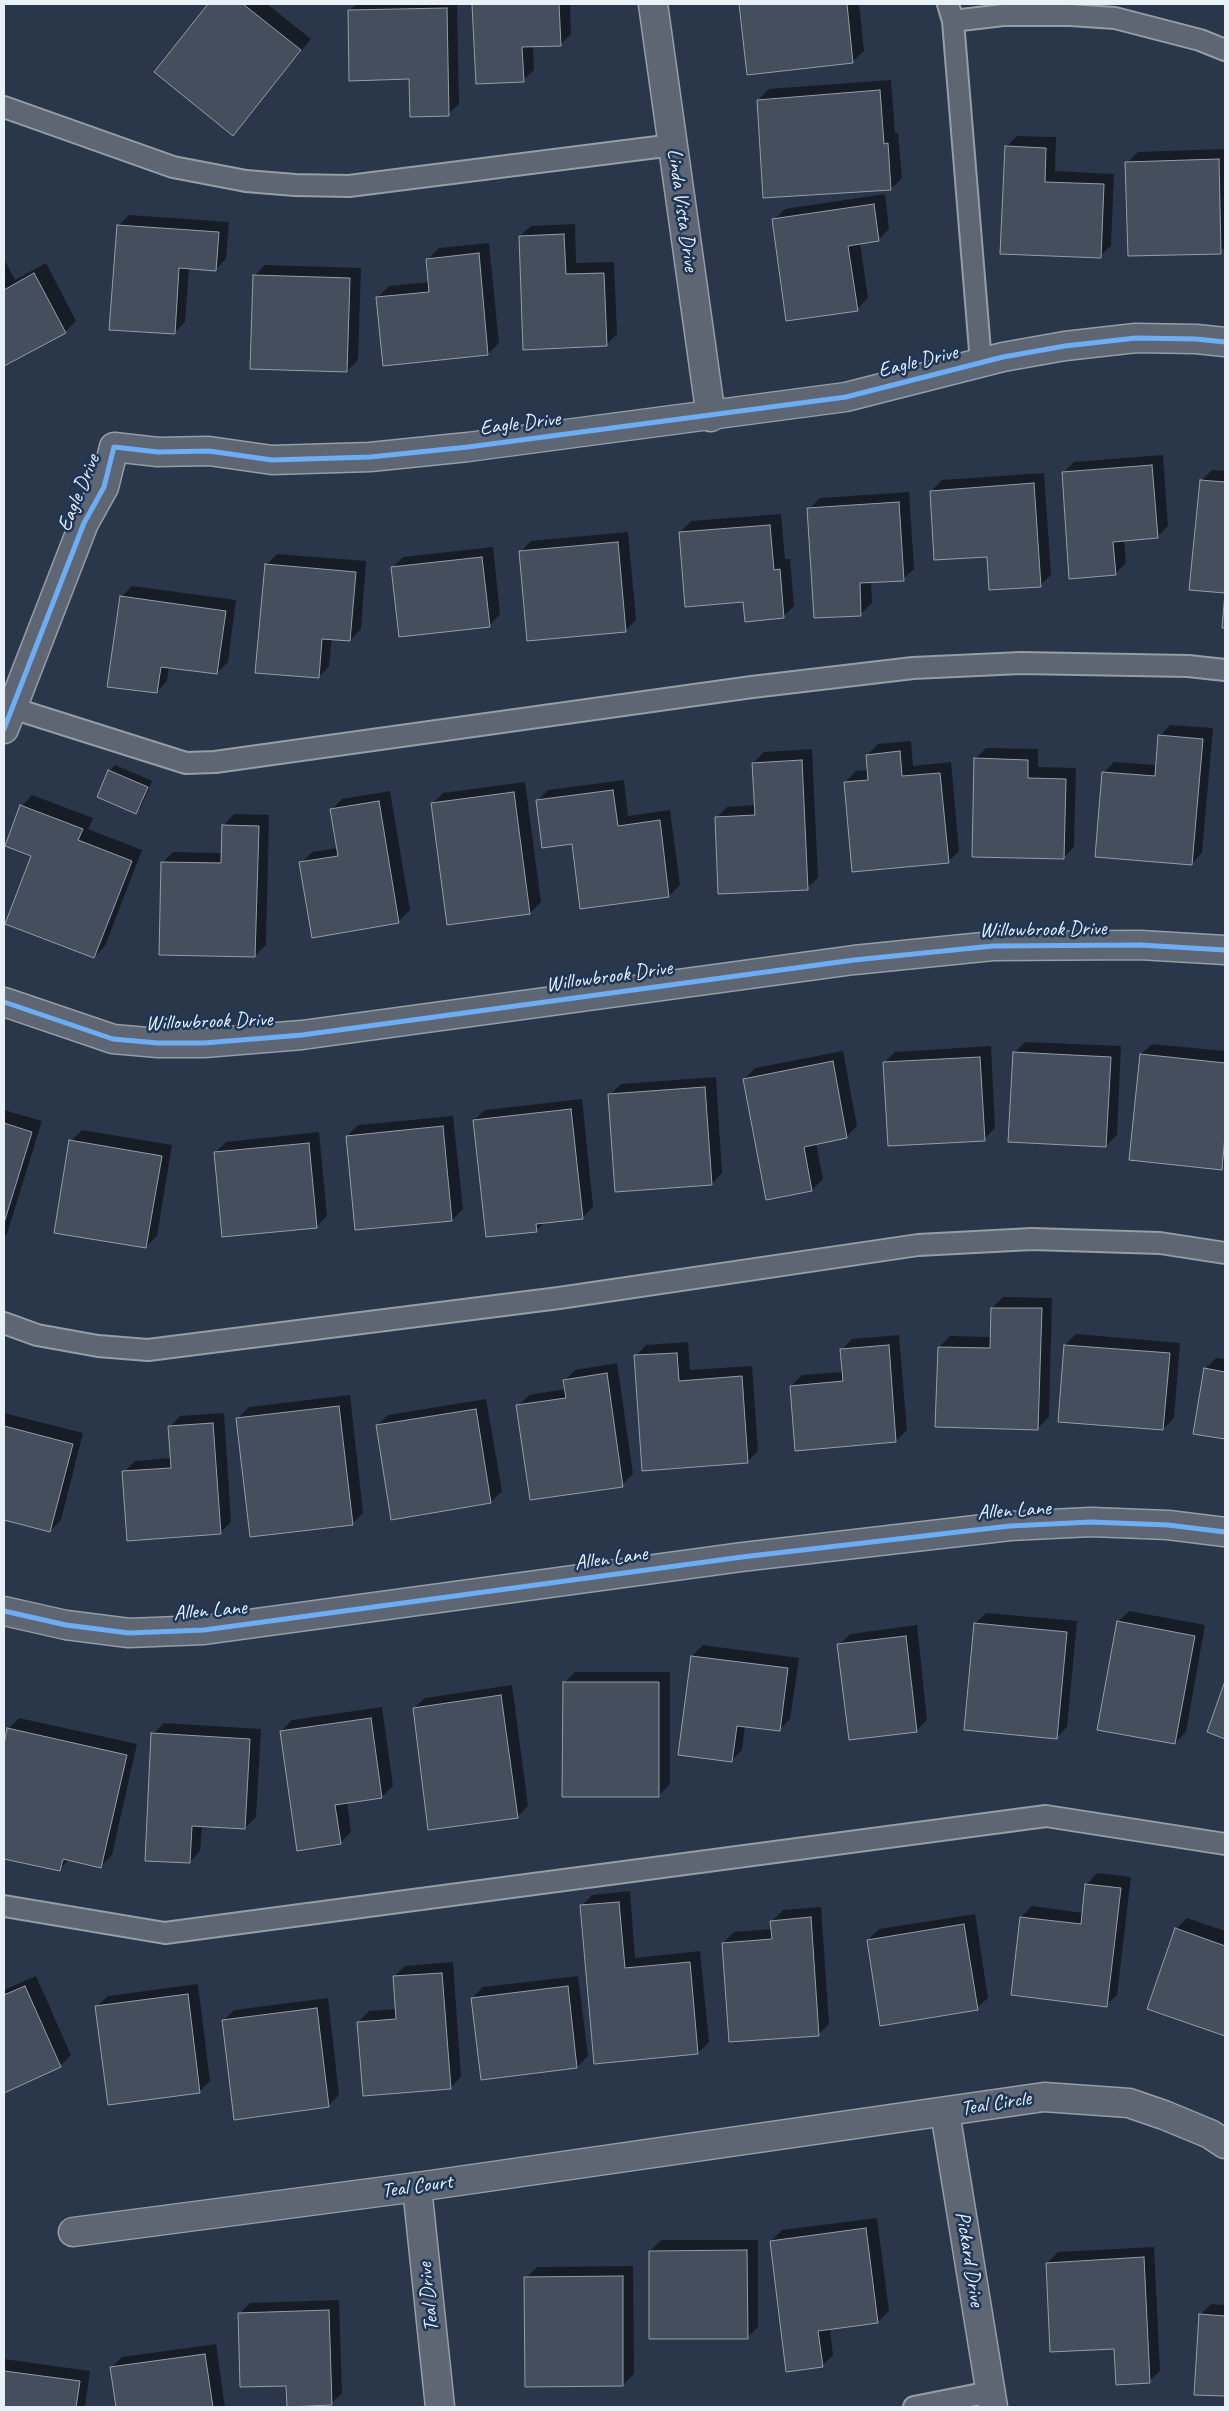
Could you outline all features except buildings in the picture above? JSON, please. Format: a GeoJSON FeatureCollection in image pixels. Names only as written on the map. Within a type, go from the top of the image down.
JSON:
{"type":"FeatureCollection","features":[{"type":"Feature","properties":{"kind":"street","name":"Linda Vista Drive"},"geometry":{"type":"LineString","coordinates":[[653,4],[711,416]]}},
{"type":"Feature","properties":{"kind":"street","name":"Eagle Drive"},"geometry":{"type":"LineString","coordinates":[[8,719],[84,523],[104,487],[114,448],[158,452],[209,451],[272,460],[370,457],[711,416],[846,397],[981,363],[1065,346],[1136,338],[1196,339],[1225,342]]}},
{"type":"Feature","properties":{"kind":"street","name":"Willowbrook Drive"},"geometry":{"type":"LineString","coordinates":[[4,1002],[114,1039],[158,1043],[204,1043],[302,1035],[854,960],[993,946],[1140,945],[1225,950]]}},
{"type":"Feature","properties":{"kind":"street","name":"Allen Lane"},"geometry":{"type":"LineString","coordinates":[[4,1611],[66,1625],[129,1633],[204,1630],[733,1559],[1010,1526],[1090,1522],[1168,1525],[1225,1532]]}},
{"type":"Feature","properties":{"kind":"street","name":"Teal Circle"},"geometry":{"type":"LineString","coordinates":[[760,2139],[1044,2097],[1129,2103],[1180,2121],[1210,2134],[1225,2144]]}},
{"type":"Feature","properties":{"kind":"street","name":"Pickard Drive"},"geometry":{"type":"LineString","coordinates":[[946,2112],[992,2400]]}},
{"type":"Feature","properties":{"kind":"street","name":"Teal Court"},"geometry":{"type":"LineString","coordinates":[[73,2232],[417,2187],[760,2139]]}},
{"type":"Feature","properties":{"kind":"street","name":"Teal Drive"},"geometry":{"type":"LineString","coordinates":[[417,2187],[440,2407]]}},
{"type":"Feature","properties":{"kind":"lane"},"geometry":{"type":"LineString","coordinates":[[981,363],[951,12],[1115,18],[1200,40],[1225,50]]}},
{"type":"Feature","properties":{"kind":"lane"},"geometry":{"type":"LineString","coordinates":[[4,107],[173,167],[246,181],[295,185],[349,186],[673,144]]}},
{"type":"Feature","properties":{"kind":"lane"},"geometry":{"type":"LineString","coordinates":[[8,719],[186,763],[215,762],[752,687],[913,668],[1021,663],[1188,666],[1225,670]]}},
{"type":"Feature","properties":{"kind":"lane"},"geometry":{"type":"LineString","coordinates":[[4,1323],[37,1335],[98,1346],[148,1350],[559,1298],[918,1245],[1032,1239],[1160,1243],[1225,1253]]}},
{"type":"Feature","properties":{"kind":"lane"},"geometry":{"type":"LineString","coordinates":[[4,1906],[165,1933],[1046,1816],[1225,1844]]}},
{"type":"Feature","properties":{"kind":"lane"},"geometry":{"type":"LineString","coordinates":[[914,2407],[992,2400]]}},
{"type":"Feature","properties":{"kind":"cycle path"},"geometry":{"type":"LineString","coordinates":[[4,729],[84,523],[104,487],[114,447],[158,452],[209,451],[272,460],[370,457],[468,447],[846,397],[1003,357],[1065,346],[1136,338],[1196,339],[1225,342]]}},
{"type":"Feature","properties":{"kind":"cycle path"},"geometry":{"type":"LineString","coordinates":[[4,1002],[113,1039],[158,1043],[204,1043],[302,1035],[854,960],[993,946],[1140,945],[1225,950]]}},
{"type":"Feature","properties":{"kind":"cycle path"},"geometry":{"type":"LineString","coordinates":[[4,1611],[66,1625],[129,1633],[204,1630],[742,1557],[1010,1526],[1091,1522],[1168,1525],[1225,1532]]}}]}
